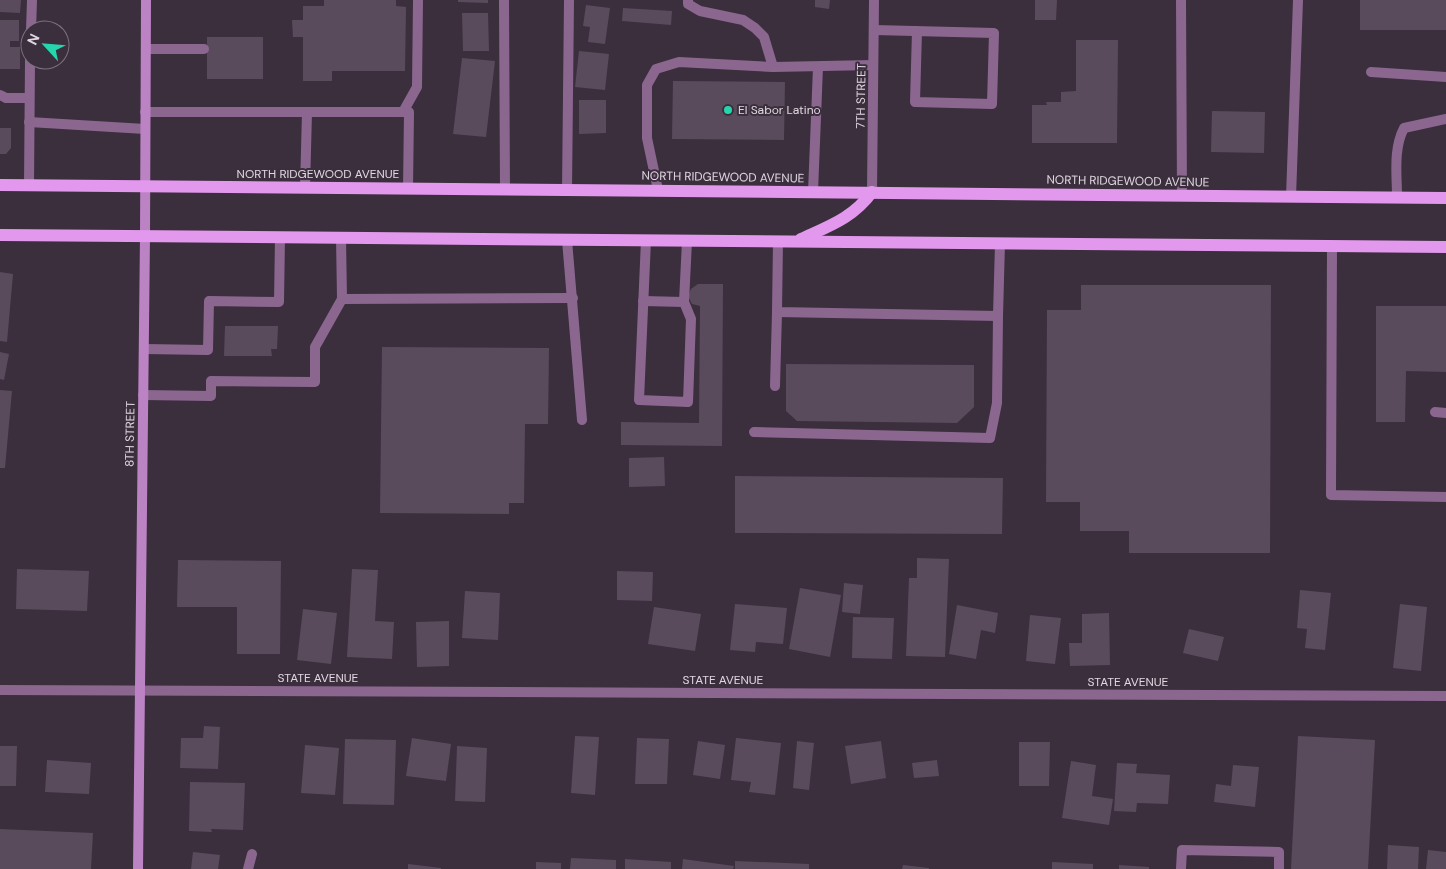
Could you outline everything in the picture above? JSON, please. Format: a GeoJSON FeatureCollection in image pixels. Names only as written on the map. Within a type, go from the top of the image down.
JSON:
{"type":"FeatureCollection","features":[{"type":"Feature","properties":{"kind":"main road","name":"NORTH RIDGEWOOD AVENUE"},"geometry":{"type":"LineString","coordinates":[[0,185],[1446,198]]}},
{"type":"Feature","properties":{"kind":"main road"},"geometry":{"type":"LineString","coordinates":[[796,242],[845,218],[862,205],[872,192]]}},
{"type":"Feature","properties":{"kind":"main road"},"geometry":{"type":"LineString","coordinates":[[0,235],[1446,247]]}},
{"type":"Feature","properties":{"kind":"street"},"geometry":{"type":"LineString","coordinates":[[31,20],[32,0]]}},
{"type":"Feature","properties":{"kind":"street","name":"8TH STREET"},"geometry":{"type":"LineString","coordinates":[[138,869],[146,187],[146,0]]}},
{"type":"Feature","properties":{"kind":"street"},"geometry":{"type":"LineString","coordinates":[[402,112],[417,87],[418,0]]}},
{"type":"Feature","properties":{"kind":"street"},"geometry":{"type":"LineString","coordinates":[[504,0],[505,190]]}},
{"type":"Feature","properties":{"kind":"street"},"geometry":{"type":"LineString","coordinates":[[567,190],[569,0]]}},
{"type":"Feature","properties":{"kind":"street"},"geometry":{"type":"LineString","coordinates":[[688,0],[688,4],[700,11],[743,20],[755,28],[764,37],[773,67]]}},
{"type":"Feature","properties":{"kind":"street","name":"7TH STREET"},"geometry":{"type":"LineString","coordinates":[[872,192],[874,0]]}},
{"type":"Feature","properties":{"kind":"street"},"geometry":{"type":"LineString","coordinates":[[1181,0],[1182,196]]}},
{"type":"Feature","properties":{"kind":"street"},"geometry":{"type":"LineString","coordinates":[[1291,197],[1298,0]]}},
{"type":"Feature","properties":{"kind":"street"},"geometry":{"type":"LineString","coordinates":[[874,30],[917,31],[994,33],[992,104],[915,102],[917,31]]}},
{"type":"Feature","properties":{"kind":"street"},"geometry":{"type":"LineString","coordinates":[[146,49],[204,49]]}},
{"type":"Feature","properties":{"kind":"street"},"geometry":{"type":"LineString","coordinates":[[658,190],[647,138],[647,85],[656,69],[679,62],[773,67],[874,64]]}},
{"type":"Feature","properties":{"kind":"street"},"geometry":{"type":"LineString","coordinates":[[813,192],[818,66]]}},
{"type":"Feature","properties":{"kind":"street"},"geometry":{"type":"LineString","coordinates":[[29,186],[30,70]]}},
{"type":"Feature","properties":{"kind":"street"},"geometry":{"type":"LineString","coordinates":[[1371,72],[1446,77]]}},
{"type":"Feature","properties":{"kind":"street"},"geometry":{"type":"LineString","coordinates":[[0,95],[6,98],[30,98]]}},
{"type":"Feature","properties":{"kind":"street"},"geometry":{"type":"LineString","coordinates":[[145,112],[409,112],[408,189]]}},
{"type":"Feature","properties":{"kind":"street"},"geometry":{"type":"LineString","coordinates":[[305,188],[306,112]]}},
{"type":"Feature","properties":{"kind":"street"},"geometry":{"type":"LineString","coordinates":[[1397,198],[1397,153],[1399,137],[1404,128],[1446,119]]}},
{"type":"Feature","properties":{"kind":"street"},"geometry":{"type":"LineString","coordinates":[[29,122],[145,129]]}},
{"type":"Feature","properties":{"kind":"street"},"geometry":{"type":"LineString","coordinates":[[144,349],[208,350],[209,301],[279,302],[280,237]]}},
{"type":"Feature","properties":{"kind":"street"},"geometry":{"type":"LineString","coordinates":[[143,395],[211,396],[211,380],[315,382],[315,347],[342,299],[341,238]]}},
{"type":"Feature","properties":{"kind":"street"},"geometry":{"type":"LineString","coordinates":[[567,240],[582,420]]}},
{"type":"Feature","properties":{"kind":"street"},"geometry":{"type":"LineString","coordinates":[[646,240],[639,400],[688,402],[692,319],[684,302],[687,241]]}},
{"type":"Feature","properties":{"kind":"street"},"geometry":{"type":"LineString","coordinates":[[775,386],[778,242]]}},
{"type":"Feature","properties":{"kind":"street"},"geometry":{"type":"LineString","coordinates":[[754,432],[990,438],[997,403],[1000,243]]}},
{"type":"Feature","properties":{"kind":"street"},"geometry":{"type":"LineString","coordinates":[[1332,246],[1331,495],[1446,497]]}},
{"type":"Feature","properties":{"kind":"street"},"geometry":{"type":"LineString","coordinates":[[342,299],[573,298]]}},
{"type":"Feature","properties":{"kind":"street"},"geometry":{"type":"LineString","coordinates":[[643,301],[684,302]]}},
{"type":"Feature","properties":{"kind":"street"},"geometry":{"type":"LineString","coordinates":[[776,312],[998,316]]}},
{"type":"Feature","properties":{"kind":"street"},"geometry":{"type":"LineString","coordinates":[[1435,412],[1446,413]]}},
{"type":"Feature","properties":{"kind":"street","name":"STATE AVENUE"},"geometry":{"type":"LineString","coordinates":[[0,690],[1446,696]]}},
{"type":"Feature","properties":{"kind":"street"},"geometry":{"type":"LineString","coordinates":[[1181,869],[1182,850],[1279,852],[1279,869]]}},
{"type":"Feature","properties":{"kind":"street"},"geometry":{"type":"LineString","coordinates":[[248,869],[252,854]]}},
{"type":"Feature","properties":{"kind":"building"},"geometry":{"type":"Polygon","coordinates":[[[0,0],[21,0],[20,13],[0,12],[0,0]]]}},
{"type":"Feature","properties":{"kind":"building"},"geometry":{"type":"Polygon","coordinates":[[[324,0],[396,0],[396,6],[406,7],[405,71],[332,71],[332,81],[303,81],[303,37],[293,37],[292,20],[303,20],[303,6],[324,6],[324,0]]]}},
{"type":"Feature","properties":{"kind":"building"},"geometry":{"type":"Polygon","coordinates":[[[458,0],[488,0],[488,3],[458,2],[458,0]]]}},
{"type":"Feature","properties":{"kind":"building"},"geometry":{"type":"Polygon","coordinates":[[[815,0],[830,0],[829,9],[815,7],[815,0]]]}},
{"type":"Feature","properties":{"kind":"building"},"geometry":{"type":"Polygon","coordinates":[[[1035,0],[1057,0],[1056,20],[1035,20],[1035,0]]]}},
{"type":"Feature","properties":{"kind":"building"},"geometry":{"type":"Polygon","coordinates":[[[1360,0],[1446,0],[1446,30],[1360,30],[1360,0]]]}},
{"type":"Feature","properties":{"kind":"building"},"geometry":{"type":"Polygon","coordinates":[[[586,5],[610,8],[605,44],[588,42],[590,27],[583,26],[586,5]]]}},
{"type":"Feature","properties":{"kind":"building"},"geometry":{"type":"Polygon","coordinates":[[[623,8],[672,11],[671,25],[622,21],[623,8]]]}},
{"type":"Feature","properties":{"kind":"building"},"geometry":{"type":"Polygon","coordinates":[[[462,13],[488,13],[489,51],[463,51],[462,13]]]}},
{"type":"Feature","properties":{"kind":"building"},"geometry":{"type":"Polygon","coordinates":[[[0,20],[19,20],[19,41],[10,41],[10,47],[20,47],[20,69],[0,69],[0,20]]]}},
{"type":"Feature","properties":{"kind":"building"},"geometry":{"type":"Polygon","coordinates":[[[207,37],[263,37],[263,79],[207,79],[207,37]]]}},
{"type":"Feature","properties":{"kind":"building"},"geometry":{"type":"Polygon","coordinates":[[[1076,40],[1118,40],[1117,143],[1032,143],[1032,105],[1047,105],[1046,102],[1061,102],[1061,92],[1076,91],[1076,40]]]}},
{"type":"Feature","properties":{"kind":"building"},"geometry":{"type":"Polygon","coordinates":[[[579,51],[609,54],[605,90],[575,87],[579,51]]]}},
{"type":"Feature","properties":{"kind":"building"},"geometry":{"type":"Polygon","coordinates":[[[462,58],[495,61],[486,137],[453,134],[462,58]]]}},
{"type":"Feature","properties":{"kind":"building","name":"El Sabor Latino"},"geometry":{"type":"Polygon","coordinates":[[[673,81],[785,82],[784,140],[672,139],[673,81]]]}},
{"type":"Feature","properties":{"kind":"building"},"geometry":{"type":"Polygon","coordinates":[[[579,100],[606,100],[606,133],[579,134],[579,100]]]}},
{"type":"Feature","properties":{"kind":"building"},"geometry":{"type":"Polygon","coordinates":[[[1212,111],[1265,112],[1264,153],[1211,152],[1212,111]]]}},
{"type":"Feature","properties":{"kind":"building"},"geometry":{"type":"Polygon","coordinates":[[[0,128],[11,128],[11,148],[6,154],[0,154],[0,128]]]}},
{"type":"Feature","properties":{"kind":"building"},"geometry":{"type":"Polygon","coordinates":[[[0,272],[13,274],[7,342],[0,341],[0,272]]]}},
{"type":"Feature","properties":{"kind":"building"},"geometry":{"type":"Polygon","coordinates":[[[698,284],[723,284],[722,446],[621,445],[621,422],[699,423],[700,306],[692,304],[688,296],[691,289],[698,284]]]}},
{"type":"Feature","properties":{"kind":"building"},"geometry":{"type":"Polygon","coordinates":[[[1081,285],[1271,285],[1270,553],[1129,553],[1129,531],[1080,531],[1080,502],[1046,502],[1047,310],[1081,310],[1081,285]]]}},
{"type":"Feature","properties":{"kind":"building"},"geometry":{"type":"Polygon","coordinates":[[[1376,306],[1446,306],[1446,372],[1406,371],[1405,422],[1376,422],[1376,306]]]}},
{"type":"Feature","properties":{"kind":"building"},"geometry":{"type":"Polygon","coordinates":[[[225,326],[278,326],[277,349],[271,349],[272,356],[224,356],[225,326]]]}},
{"type":"Feature","properties":{"kind":"building"},"geometry":{"type":"Polygon","coordinates":[[[382,347],[549,348],[548,424],[525,424],[524,503],[509,503],[509,514],[380,513],[382,347]]]}},
{"type":"Feature","properties":{"kind":"building"},"geometry":{"type":"Polygon","coordinates":[[[0,352],[9,354],[4,380],[0,379],[0,352]]]}},
{"type":"Feature","properties":{"kind":"building"},"geometry":{"type":"Polygon","coordinates":[[[786,364],[974,365],[974,407],[957,423],[797,421],[786,411],[786,364]]]}},
{"type":"Feature","properties":{"kind":"building"},"geometry":{"type":"Polygon","coordinates":[[[0,390],[12,391],[5,468],[0,468],[0,390]]]}},
{"type":"Feature","properties":{"kind":"building"},"geometry":{"type":"Polygon","coordinates":[[[664,457],[665,486],[629,487],[629,458],[664,457]]]}},
{"type":"Feature","properties":{"kind":"building"},"geometry":{"type":"Polygon","coordinates":[[[735,476],[1003,478],[1002,534],[735,533],[735,476]]]}},
{"type":"Feature","properties":{"kind":"building"},"geometry":{"type":"Polygon","coordinates":[[[917,558],[949,559],[945,657],[906,656],[909,578],[917,578],[917,558]]]}},
{"type":"Feature","properties":{"kind":"building"},"geometry":{"type":"Polygon","coordinates":[[[178,560],[281,561],[280,654],[237,654],[237,607],[177,607],[178,560]]]}},
{"type":"Feature","properties":{"kind":"building"},"geometry":{"type":"Polygon","coordinates":[[[17,569],[89,571],[87,611],[16,609],[17,569]]]}},
{"type":"Feature","properties":{"kind":"building"},"geometry":{"type":"Polygon","coordinates":[[[352,569],[378,570],[375,621],[394,622],[392,659],[347,657],[352,569]]]}},
{"type":"Feature","properties":{"kind":"building"},"geometry":{"type":"Polygon","coordinates":[[[617,571],[653,572],[652,601],[617,600],[617,571]]]}},
{"type":"Feature","properties":{"kind":"building"},"geometry":{"type":"Polygon","coordinates":[[[844,583],[863,585],[860,614],[842,612],[844,583]]]}},
{"type":"Feature","properties":{"kind":"building"},"geometry":{"type":"Polygon","coordinates":[[[800,588],[841,595],[830,657],[789,649],[800,588]]]}},
{"type":"Feature","properties":{"kind":"building"},"geometry":{"type":"Polygon","coordinates":[[[1300,590],[1331,593],[1325,650],[1305,648],[1307,629],[1297,628],[1300,590]]]}},
{"type":"Feature","properties":{"kind":"building"},"geometry":{"type":"Polygon","coordinates":[[[465,591],[500,593],[498,640],[462,638],[465,591]]]}},
{"type":"Feature","properties":{"kind":"building"},"geometry":{"type":"Polygon","coordinates":[[[735,604],[787,608],[783,644],[756,642],[755,652],[730,650],[735,604]]]}},
{"type":"Feature","properties":{"kind":"building"},"geometry":{"type":"Polygon","coordinates":[[[1400,604],[1427,607],[1421,671],[1393,668],[1400,604]]]}},
{"type":"Feature","properties":{"kind":"building"},"geometry":{"type":"Polygon","coordinates":[[[957,605],[998,613],[995,633],[981,630],[976,659],[949,654],[957,605]]]}},
{"type":"Feature","properties":{"kind":"building"},"geometry":{"type":"Polygon","coordinates":[[[654,607],[701,614],[695,651],[648,644],[654,607]]]}},
{"type":"Feature","properties":{"kind":"building"},"geometry":{"type":"Polygon","coordinates":[[[303,609],[337,613],[331,664],[297,660],[303,609]]]}},
{"type":"Feature","properties":{"kind":"building"},"geometry":{"type":"Polygon","coordinates":[[[1109,613],[1110,665],[1070,666],[1069,643],[1082,643],[1082,614],[1109,613]]]}},
{"type":"Feature","properties":{"kind":"building"},"geometry":{"type":"Polygon","coordinates":[[[1030,615],[1061,618],[1055,664],[1026,661],[1030,615]]]}},
{"type":"Feature","properties":{"kind":"building"},"geometry":{"type":"Polygon","coordinates":[[[853,617],[894,618],[892,659],[852,658],[853,617]]]}},
{"type":"Feature","properties":{"kind":"building"},"geometry":{"type":"Polygon","coordinates":[[[449,621],[449,666],[417,667],[416,622],[449,621]]]}},
{"type":"Feature","properties":{"kind":"building"},"geometry":{"type":"Polygon","coordinates":[[[1189,629],[1224,637],[1218,661],[1183,653],[1189,629]]]}},
{"type":"Feature","properties":{"kind":"building"},"geometry":{"type":"Polygon","coordinates":[[[204,726],[220,727],[218,769],[180,768],[181,738],[203,738],[204,726]]]}},
{"type":"Feature","properties":{"kind":"building"},"geometry":{"type":"Polygon","coordinates":[[[575,736],[599,737],[595,795],[571,793],[575,736]]]}},
{"type":"Feature","properties":{"kind":"building"},"geometry":{"type":"Polygon","coordinates":[[[1298,736],[1375,740],[1368,869],[1291,869],[1298,736]]]}},
{"type":"Feature","properties":{"kind":"building"},"geometry":{"type":"Polygon","coordinates":[[[412,738],[451,744],[446,781],[406,776],[412,738]]]}},
{"type":"Feature","properties":{"kind":"building"},"geometry":{"type":"Polygon","coordinates":[[[637,738],[669,739],[667,784],[635,784],[637,738]]]}},
{"type":"Feature","properties":{"kind":"building"},"geometry":{"type":"Polygon","coordinates":[[[736,738],[781,743],[775,795],[749,792],[751,782],[731,780],[736,738]]]}},
{"type":"Feature","properties":{"kind":"building"},"geometry":{"type":"Polygon","coordinates":[[[345,739],[396,740],[394,805],[343,804],[345,739]]]}},
{"type":"Feature","properties":{"kind":"building"},"geometry":{"type":"Polygon","coordinates":[[[698,741],[725,745],[720,779],[693,775],[698,741]]]}},
{"type":"Feature","properties":{"kind":"building"},"geometry":{"type":"Polygon","coordinates":[[[797,741],[814,743],[809,790],[793,788],[797,741]]]}},
{"type":"Feature","properties":{"kind":"building"},"geometry":{"type":"Polygon","coordinates":[[[881,741],[886,778],[851,784],[845,746],[881,741]]]}},
{"type":"Feature","properties":{"kind":"building"},"geometry":{"type":"Polygon","coordinates":[[[1019,742],[1050,742],[1049,786],[1019,786],[1019,742]]]}},
{"type":"Feature","properties":{"kind":"building"},"geometry":{"type":"Polygon","coordinates":[[[305,745],[339,748],[335,795],[301,793],[305,745]]]}},
{"type":"Feature","properties":{"kind":"building"},"geometry":{"type":"Polygon","coordinates":[[[0,746],[17,746],[16,786],[0,786],[0,746]]]}},
{"type":"Feature","properties":{"kind":"building"},"geometry":{"type":"Polygon","coordinates":[[[457,746],[487,748],[485,802],[455,801],[457,746]]]}},
{"type":"Feature","properties":{"kind":"building"},"geometry":{"type":"Polygon","coordinates":[[[47,760],[91,763],[89,794],[45,792],[47,760]]]}},
{"type":"Feature","properties":{"kind":"building"},"geometry":{"type":"Polygon","coordinates":[[[937,760],[939,776],[914,778],[912,763],[937,760]]]}},
{"type":"Feature","properties":{"kind":"building"},"geometry":{"type":"Polygon","coordinates":[[[1071,761],[1096,765],[1092,796],[1113,799],[1109,825],[1062,818],[1071,761]]]}},
{"type":"Feature","properties":{"kind":"building"},"geometry":{"type":"Polygon","coordinates":[[[1117,763],[1137,764],[1136,773],[1170,775],[1168,804],[1137,803],[1136,812],[1114,811],[1117,763]]]}},
{"type":"Feature","properties":{"kind":"building"},"geometry":{"type":"Polygon","coordinates":[[[1233,765],[1259,767],[1255,807],[1214,802],[1216,784],[1231,786],[1233,765]]]}},
{"type":"Feature","properties":{"kind":"building"},"geometry":{"type":"Polygon","coordinates":[[[190,782],[245,783],[243,830],[211,829],[212,832],[189,831],[190,782]]]}},
{"type":"Feature","properties":{"kind":"building"},"geometry":{"type":"Polygon","coordinates":[[[0,829],[93,833],[91,869],[0,869],[0,829]]]}},
{"type":"Feature","properties":{"kind":"building"},"geometry":{"type":"Polygon","coordinates":[[[1388,845],[1419,847],[1418,869],[1387,869],[1388,845]]]}},
{"type":"Feature","properties":{"kind":"building"},"geometry":{"type":"Polygon","coordinates":[[[1428,850],[1446,852],[1446,869],[1426,869],[1428,850]]]}},
{"type":"Feature","properties":{"kind":"building"},"geometry":{"type":"Polygon","coordinates":[[[193,852],[220,855],[218,869],[191,869],[193,852]]]}},
{"type":"Feature","properties":{"kind":"building"},"geometry":{"type":"Polygon","coordinates":[[[571,858],[616,860],[616,869],[570,869],[571,858]]]}},
{"type":"Feature","properties":{"kind":"building"},"geometry":{"type":"Polygon","coordinates":[[[625,859],[671,862],[671,869],[625,869],[625,859]]]}},
{"type":"Feature","properties":{"kind":"building"},"geometry":{"type":"Polygon","coordinates":[[[683,859],[734,866],[733,869],[682,869],[683,859]]]}},
{"type":"Feature","properties":{"kind":"building"},"geometry":{"type":"Polygon","coordinates":[[[735,861],[809,864],[809,869],[735,869],[735,861]]]}},
{"type":"Feature","properties":{"kind":"building"},"geometry":{"type":"Polygon","coordinates":[[[536,862],[561,863],[561,869],[536,869],[536,862]]]}},
{"type":"Feature","properties":{"kind":"building"},"geometry":{"type":"Polygon","coordinates":[[[1052,862],[1093,864],[1093,869],[1052,869],[1052,862]]]}},
{"type":"Feature","properties":{"kind":"building"},"geometry":{"type":"Polygon","coordinates":[[[408,864],[441,868],[441,869],[408,869],[408,864]]]}},
{"type":"Feature","properties":{"kind":"building"},"geometry":{"type":"Polygon","coordinates":[[[903,865],[929,868],[929,869],[902,869],[903,865]]]}},
{"type":"Feature","properties":{"kind":"building"},"geometry":{"type":"Polygon","coordinates":[[[1119,865],[1149,867],[1149,869],[1119,869],[1119,865]]]}},
{"type":"Feature","properties":{"kind":"place","name":"El Sabor Latino"},"geometry":{"type":"Point","coordinates":[728,110]}}]}
